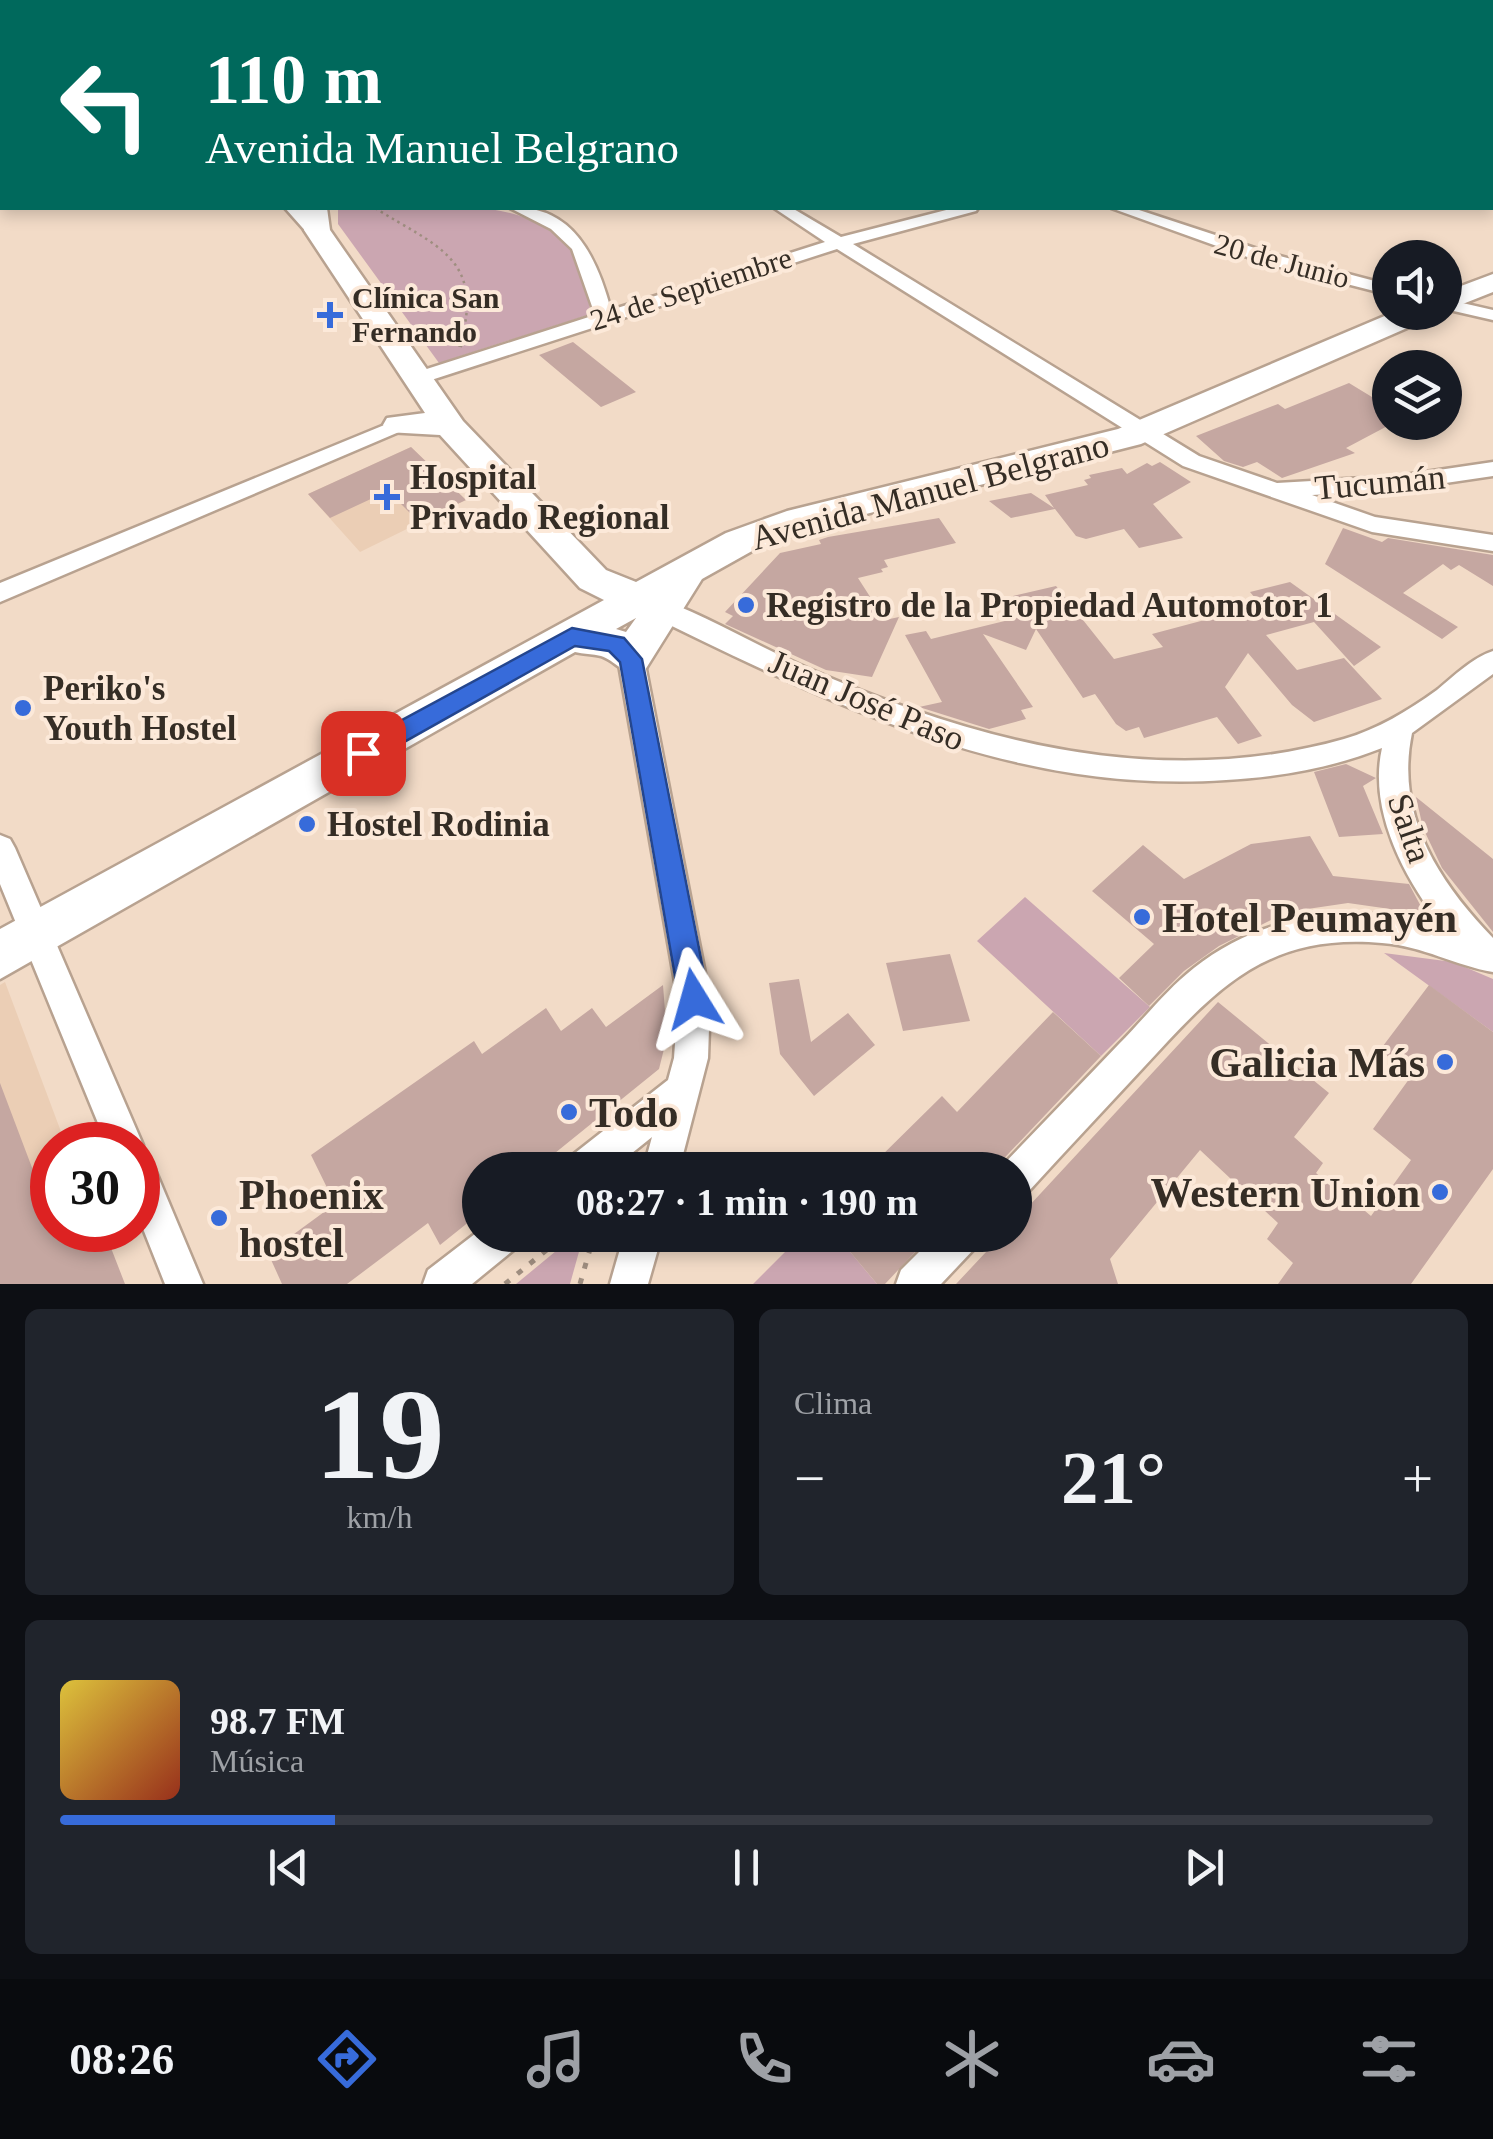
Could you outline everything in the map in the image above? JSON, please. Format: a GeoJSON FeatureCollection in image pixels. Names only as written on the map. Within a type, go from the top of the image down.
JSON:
{"type":"FeatureCollection","features":[{"type":"Feature","properties":{"kind":"main road"},"geometry":{"type":"LineString","coordinates":[[316,219],[420,386],[450,426],[593,580],[648,604]]}},
{"type":"Feature","properties":{"kind":"main road"},"geometry":{"type":"LineString","coordinates":[[1462,296],[1493,282]]}},
{"type":"Feature","properties":{"kind":"main road","name":"Avenida Manuel Belgrano"},"geometry":{"type":"LineString","coordinates":[[648,604],[668,594],[709,558],[800,518],[1122,427],[1373,330]]}},
{"type":"Feature","properties":{"kind":"main road"},"geometry":{"type":"LineString","coordinates":[[398,425],[415,414],[420,386]]}},
{"type":"Feature","properties":{"kind":"main road"},"geometry":{"type":"LineString","coordinates":[[398,425],[420,422],[450,426]]}},
{"type":"Feature","properties":{"kind":"main road"},"geometry":{"type":"LineString","coordinates":[[572,637],[589,620],[594,604],[593,580]]}},
{"type":"Feature","properties":{"kind":"main road"},"geometry":{"type":"LineString","coordinates":[[18,945],[572,637],[648,604]]}},
{"type":"Feature","properties":{"kind":"main road"},"geometry":{"type":"LineString","coordinates":[[572,637],[616,644],[631,659],[648,604]]}},
{"type":"Feature","properties":{"kind":"street"},"geometry":{"type":"LineString","coordinates":[[524,210],[552,219],[572,234],[589,258],[604,317]]}},
{"type":"Feature","properties":{"kind":"street"},"geometry":{"type":"LineString","coordinates":[[785,210],[1122,427],[1191,461],[1372,524],[1493,543]]}},
{"type":"Feature","properties":{"kind":"street","name":"24 de Septiembre"},"geometry":{"type":"LineString","coordinates":[[420,386],[454,366],[604,317],[839,242],[962,210]]}},
{"type":"Feature","properties":{"kind":"street","name":"20 de Junio"},"geometry":{"type":"LineString","coordinates":[[1126,210],[1270,260],[1372,286]]}},
{"type":"Feature","properties":{"kind":"street"},"geometry":{"type":"LineString","coordinates":[[1462,308],[1493,316]]}},
{"type":"Feature","properties":{"kind":"street"},"geometry":{"type":"LineString","coordinates":[[0,593],[398,425]]}},
{"type":"Feature","properties":{"kind":"street","name":"Tucumán"},"geometry":{"type":"LineString","coordinates":[[1266,490],[1398,483],[1493,470]]}},
{"type":"Feature","properties":{"kind":"street","name":"Juan José Paso"},"geometry":{"type":"LineString","coordinates":[[648,604],[914,725],[980,747],[1086,770],[1145,774],[1228,771],[1296,762],[1400,728]]}},
{"type":"Feature","properties":{"kind":"street"},"geometry":{"type":"LineString","coordinates":[[631,659],[694,999],[695,1029],[685,1088],[666,1152]]}},
{"type":"Feature","properties":{"kind":"street"},"geometry":{"type":"LineString","coordinates":[[1400,728],[1493,661]]}},
{"type":"Feature","properties":{"kind":"street","name":"Salta"},"geometry":{"type":"LineString","coordinates":[[1400,728],[1392,769],[1395,802],[1407,838],[1439,899],[1492,959]]}},
{"type":"Feature","properties":{"kind":"street"},"geometry":{"type":"LineString","coordinates":[[0,848],[18,945],[114,1122]]}},
{"type":"Feature","properties":{"kind":"street"},"geometry":{"type":"LineString","coordinates":[[1032,1160],[1209,975],[1270,940],[1299,931],[1364,927],[1444,940],[1492,959]]}},
{"type":"Feature","properties":{"kind":"street"},"geometry":{"type":"LineString","coordinates":[[605,1152],[685,1088]]}},
{"type":"Feature","properties":{"kind":"street"},"geometry":{"type":"LineString","coordinates":[[160,1227],[184,1284]]}},
{"type":"Feature","properties":{"kind":"street"},"geometry":{"type":"LineString","coordinates":[[442,1284],[482,1252]]}},
{"type":"Feature","properties":{"kind":"street"},"geometry":{"type":"LineString","coordinates":[[629,1284],[638,1252]]}},
{"type":"Feature","properties":{"kind":"street"},"geometry":{"type":"LineString","coordinates":[[915,1284],[946,1252]]}},
{"type":"Feature","properties":{"kind":"path"},"geometry":{"type":"LineString","coordinates":[[378,210],[428,242],[448,248],[464,271],[470,287],[470,318],[454,366]]}},
{"type":"Feature","properties":{"kind":"path"},"geometry":{"type":"LineString","coordinates":[[505,1284],[544,1252]]}},
{"type":"Feature","properties":{"kind":"path"},"geometry":{"type":"LineString","coordinates":[[580,1284],[589,1252]]}},
{"type":"Feature","properties":{"kind":"shaded area"},"geometry":{"type":"Polygon","coordinates":[[[338,210],[498,210],[528,219],[554,233],[574,254],[591,314],[439,363],[338,224],[338,210]]]}},
{"type":"Feature","properties":{"kind":"shaded area","name":"Hospital Privado Regional"},"geometry":{"type":"Polygon","coordinates":[[[411,447],[466,500],[360,552],[308,494],[411,447]]]}},
{"type":"Feature","properties":{"kind":"shaded area"},"geometry":{"type":"Polygon","coordinates":[[[1025,897],[1150,1007],[1101,1056],[977,941],[1025,897]]]}},
{"type":"Feature","properties":{"kind":"shaded area"},"geometry":{"type":"Polygon","coordinates":[[[1384,953],[1453,962],[1493,979],[1493,1032],[1384,953]]]}},
{"type":"Feature","properties":{"kind":"shaded area"},"geometry":{"type":"Polygon","coordinates":[[[5,982],[57,1122],[30,1122],[30,1207],[0,1227],[0,985],[5,982]]]}},
{"type":"Feature","properties":{"kind":"shaded area"},"geometry":{"type":"Polygon","coordinates":[[[555,1252],[579,1252],[570,1284],[516,1284],[555,1252]]]}},
{"type":"Feature","properties":{"kind":"shaded area"},"geometry":{"type":"Polygon","coordinates":[[[785,1252],[850,1252],[877,1284],[753,1284],[785,1252]]]}},
{"type":"Feature","properties":{"kind":"building"},"geometry":{"type":"Polygon","coordinates":[[[573,342],[636,392],[601,407],[539,355],[573,342]]]}},
{"type":"Feature","properties":{"kind":"building"},"geometry":{"type":"Polygon","coordinates":[[[1349,383],[1372,397],[1372,434],[1346,448],[1355,453],[1282,478],[1257,462],[1243,467],[1224,461],[1196,436],[1278,404],[1285,409],[1349,383]]]}},
{"type":"Feature","properties":{"kind":"building","name":"Hospital Privado Regional"},"geometry":{"type":"Polygon","coordinates":[[[411,447],[466,500],[419,522],[388,491],[330,518],[308,494],[411,447]]]}},
{"type":"Feature","properties":{"kind":"building"},"geometry":{"type":"Polygon","coordinates":[[[1160,462],[1191,482],[1153,504],[1183,538],[1139,548],[1124,529],[1086,539],[1076,536],[1055,509],[1011,518],[989,501],[1031,493],[1054,508],[1045,495],[1088,485],[1084,480],[1091,478],[1089,475],[1122,468],[1127,474],[1147,463],[1152,466],[1160,462]]]}},
{"type":"Feature","properties":{"kind":"building"},"geometry":{"type":"Polygon","coordinates":[[[939,518],[956,543],[884,560],[888,567],[881,569],[883,572],[858,578],[885,620],[899,617],[872,677],[826,670],[725,624],[733,616],[725,612],[780,553],[821,544],[819,540],[828,537],[939,518]]]}},
{"type":"Feature","properties":{"kind":"building"},"geometry":{"type":"Polygon","coordinates":[[[1343,528],[1382,542],[1388,538],[1493,555],[1493,586],[1459,565],[1451,570],[1443,564],[1403,593],[1458,627],[1442,639],[1325,564],[1343,528]]]}},
{"type":"Feature","properties":{"kind":"building"},"geometry":{"type":"Polygon","coordinates":[[[1290,582],[1381,647],[1354,666],[1314,622],[1266,635],[1297,670],[1344,658],[1382,699],[1314,722],[1292,705],[1248,653],[1225,687],[1262,736],[1238,744],[1217,717],[1144,738],[1139,727],[1126,731],[1116,724],[1095,694],[1083,698],[1036,629],[1026,650],[983,634],[1033,707],[1021,710],[1026,719],[989,729],[919,707],[942,702],[905,635],[926,631],[931,639],[1021,617],[1013,596],[1056,586],[1114,659],[1163,647],[1152,634],[1261,605],[1250,592],[1290,582]]]}},
{"type":"Feature","properties":{"kind":"building"},"geometry":{"type":"Polygon","coordinates":[[[1346,764],[1376,778],[1363,786],[1383,834],[1339,837],[1314,772],[1346,764]]]}},
{"type":"Feature","properties":{"kind":"building"},"geometry":{"type":"Polygon","coordinates":[[[1416,797],[1493,859],[1493,932],[1442,868],[1423,828],[1416,797]]]}},
{"type":"Feature","properties":{"kind":"building"},"geometry":{"type":"Polygon","coordinates":[[[1310,836],[1333,876],[1409,884],[1425,914],[1348,903],[1287,912],[1219,946],[1184,971],[1149,1006],[1119,978],[1154,944],[1092,891],[1143,845],[1184,879],[1251,844],[1310,836]]]}},
{"type":"Feature","properties":{"kind":"building"},"geometry":{"type":"Polygon","coordinates":[[[950,954],[970,1021],[903,1031],[886,963],[950,954]]]}},
{"type":"Feature","properties":{"kind":"building"},"geometry":{"type":"Polygon","coordinates":[[[799,979],[811,1042],[848,1013],[875,1045],[814,1096],[780,1054],[769,983],[799,979]]]}},
{"type":"Feature","properties":{"kind":"building"},"geometry":{"type":"Polygon","coordinates":[[[663,985],[667,1037],[659,1069],[556,1152],[462,1152],[462,1227],[440,1245],[428,1223],[347,1284],[282,1284],[268,1253],[335,1204],[311,1155],[474,1041],[482,1054],[546,1008],[561,1031],[592,1008],[606,1027],[663,985]]]}},
{"type":"Feature","properties":{"kind":"building"},"geometry":{"type":"Polygon","coordinates":[[[1429,985],[1493,1032],[1493,1169],[1411,1284],[1278,1284],[1293,1263],[1267,1239],[1278,1223],[1200,1150],[1110,1259],[1118,1284],[956,1284],[986,1252],[1032,1252],[1032,1203],[1218,1002],[1329,1093],[1294,1137],[1323,1163],[1316,1173],[1356,1209],[1358,1205],[1371,1216],[1411,1160],[1373,1129],[1412,1075],[1380,1050],[1429,985]]]}},
{"type":"Feature","properties":{"kind":"building"},"geometry":{"type":"Polygon","coordinates":[[[1053,1012],[1101,1056],[1010,1152],[885,1152],[942,1096],[957,1112],[1053,1012]]]}},
{"type":"Feature","properties":{"kind":"building"},"geometry":{"type":"Polygon","coordinates":[[[0,1083],[30,1162],[30,1252],[113,1252],[125,1284],[0,1284],[0,1083]]]}},
{"type":"Feature","properties":{"kind":"building"},"geometry":{"type":"Polygon","coordinates":[[[850,1252],[915,1252],[885,1284],[877,1284],[850,1252]]]}},
{"type":"Feature","properties":{"kind":"place","name":"Clínica San Fernando"},"geometry":{"type":"Point","coordinates":[330,315]}},
{"type":"Feature","properties":{"kind":"place","name":"Hospital Privado Regional"},"geometry":{"type":"Point","coordinates":[387,497]}},
{"type":"Feature","properties":{"kind":"place","name":"Registro de la Propiedad Automotor 1"},"geometry":{"type":"Point","coordinates":[746,605]}},
{"type":"Feature","properties":{"kind":"place","name":"Periko's Youth Hostel"},"geometry":{"type":"Point","coordinates":[23,708]}},
{"type":"Feature","properties":{"kind":"place","name":"Hostel Rodinia"},"geometry":{"type":"Point","coordinates":[307,824]}},
{"type":"Feature","properties":{"kind":"place","name":"Hotel Peumayén"},"geometry":{"type":"Point","coordinates":[1142,917]}},
{"type":"Feature","properties":{"kind":"place","name":"Galicia Más"},"geometry":{"type":"Point","coordinates":[1445,1062]}},
{"type":"Feature","properties":{"kind":"place","name":"Todo"},"geometry":{"type":"Point","coordinates":[569,1112]}},
{"type":"Feature","properties":{"kind":"place","name":"Western Union"},"geometry":{"type":"Point","coordinates":[1440,1192]}},
{"type":"Feature","properties":{"kind":"place","name":"Phoenix hostel"},"geometry":{"type":"Point","coordinates":[219,1218]}},
{"type":"Feature","properties":{"kind":"route"},"geometry":{"type":"LineString","coordinates":[[363,753],[572,637],[616,644],[631,659],[694,999]]}}]}
